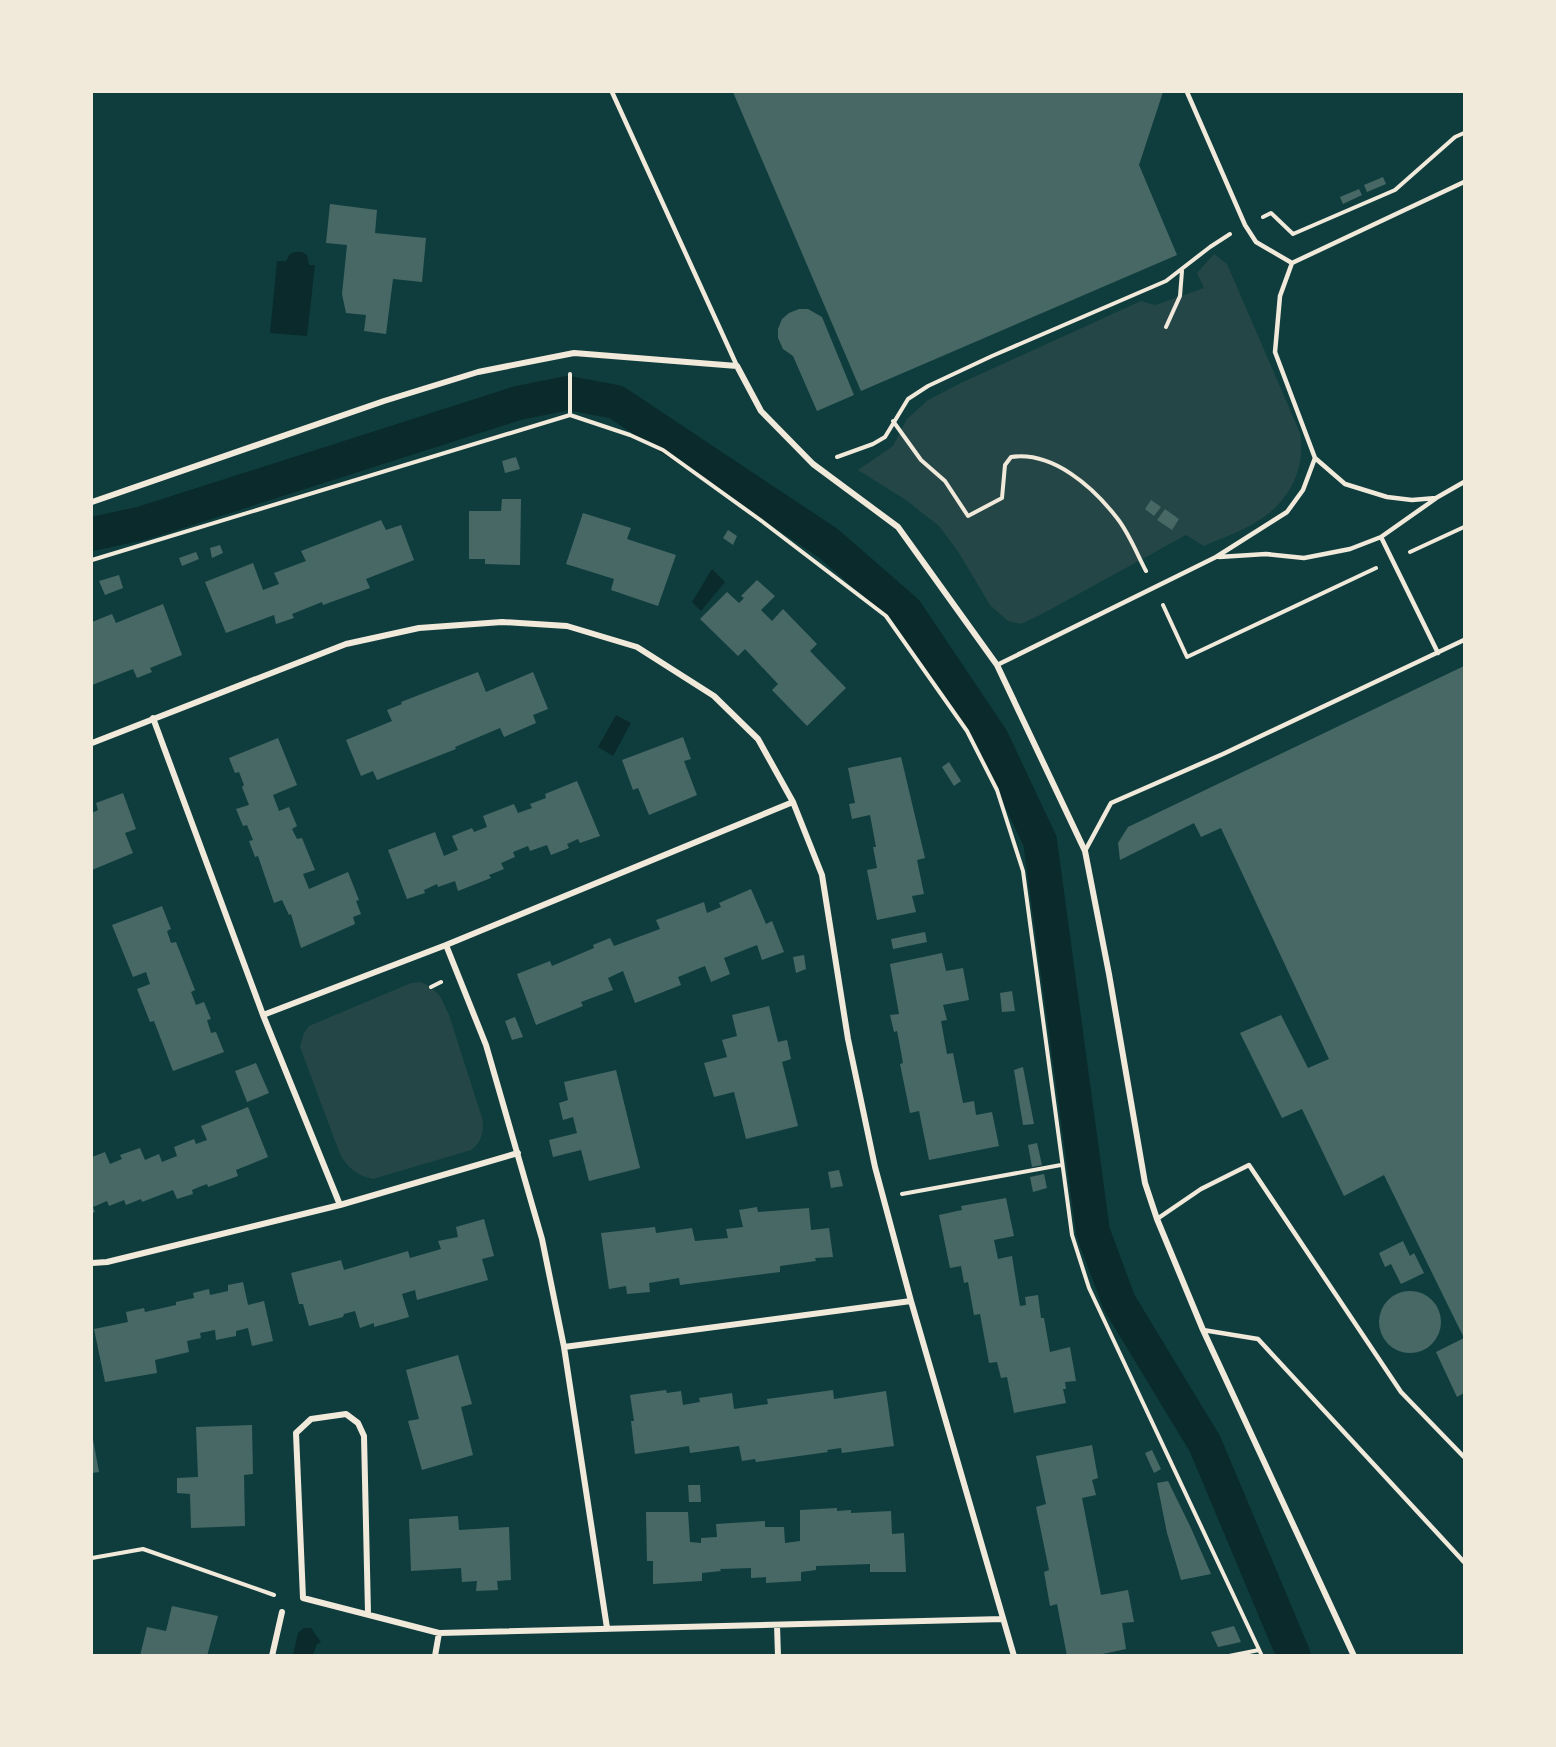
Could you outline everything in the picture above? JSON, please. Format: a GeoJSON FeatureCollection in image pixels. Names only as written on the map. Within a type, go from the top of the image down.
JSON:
{"type":"FeatureCollection","features":[{"type":"Feature","properties":{"kind":"street"},"geometry":{"type":"LineString","coordinates":[[92,502],[373,404],[489,370],[574,352],[737,366],[760,411],[813,464],[898,527],[997,665],[1085,851],[1145,1183],[1157,1219],[1203,1330],[1316,1569],[1354,1656]]}},
{"type":"Feature","properties":{"kind":"street"},"geometry":{"type":"LineString","coordinates":[[92,743],[346,644],[408,630],[502,621],[567,626],[637,646],[714,696],[758,739],[793,802],[822,875],[848,1039],[883,1198],[910,1301],[1014,1656]]}},
{"type":"Feature","properties":{"kind":"street"},"geometry":{"type":"LineString","coordinates":[[153,718],[263,1015],[340,1205]]}},
{"type":"Feature","properties":{"kind":"street"},"geometry":{"type":"LineString","coordinates":[[263,1015],[446,945],[793,802]]}},
{"type":"Feature","properties":{"kind":"street"},"geometry":{"type":"LineString","coordinates":[[446,945],[486,1045],[542,1239],[564,1347],[607,1628]]}},
{"type":"Feature","properties":{"kind":"street"},"geometry":{"type":"LineString","coordinates":[[92,1263],[107,1263],[340,1205],[518,1153]]}},
{"type":"Feature","properties":{"kind":"street"},"geometry":{"type":"LineString","coordinates":[[564,1347],[910,1301]]}},
{"type":"Feature","properties":{"kind":"street"},"geometry":{"type":"LineString","coordinates":[[368,1613],[364,1436],[358,1423],[346,1414],[311,1419],[296,1433],[303,1598],[439,1633],[1003,1619]]}},
{"type":"Feature","properties":{"kind":"street"},"geometry":{"type":"LineString","coordinates":[[272,1656],[282,1612]]}},
{"type":"Feature","properties":{"kind":"street"},"geometry":{"type":"LineString","coordinates":[[777,1625],[778,1656]]}},
{"type":"Feature","properties":{"kind":"street"},"geometry":{"type":"LineString","coordinates":[[435,1656],[439,1633]]}},
{"type":"Feature","properties":{"kind":"lane"},"geometry":{"type":"LineString","coordinates":[[612,92],[737,366]]}},
{"type":"Feature","properties":{"kind":"lane"},"geometry":{"type":"LineString","coordinates":[[1186,92],[1245,225],[1256,242],[1292,263]]}},
{"type":"Feature","properties":{"kind":"lane"},"geometry":{"type":"LineString","coordinates":[[1436,498],[1412,500],[1387,497],[1345,484],[1315,458],[1275,352],[1275,333],[1280,296],[1292,263],[1464,182]]}},
{"type":"Feature","properties":{"kind":"lane"},"geometry":{"type":"LineString","coordinates":[[997,665],[1216,558],[1287,512],[1304,490],[1315,458]]}},
{"type":"Feature","properties":{"kind":"lane"},"geometry":{"type":"LineString","coordinates":[[1216,558],[1266,554],[1304,558],[1350,549],[1381,537],[1436,498],[1464,482]]}},
{"type":"Feature","properties":{"kind":"lane"},"geometry":{"type":"LineString","coordinates":[[1381,537],[1438,653]]}},
{"type":"Feature","properties":{"kind":"lane"},"geometry":{"type":"LineString","coordinates":[[1085,851],[1111,803],[1223,754],[1464,640]]}},
{"type":"Feature","properties":{"kind":"lane"},"geometry":{"type":"LineString","coordinates":[[1157,1219],[1201,1189],[1249,1165],[1401,1392],[1464,1457]]}},
{"type":"Feature","properties":{"kind":"lane"},"geometry":{"type":"LineString","coordinates":[[1203,1330],[1258,1339],[1464,1563]]}},
{"type":"Feature","properties":{"kind":"path"},"geometry":{"type":"LineString","coordinates":[[813,464],[873,444],[885,437],[908,399],[928,386],[1166,280],[1210,247],[1245,225],[1271,213],[1293,234],[1395,190],[1455,137],[1464,133]]}},
{"type":"Feature","properties":{"kind":"path"},"geometry":{"type":"LineString","coordinates":[[1166,327],[1180,296],[1182,270]]}},
{"type":"Feature","properties":{"kind":"path"},"geometry":{"type":"LineString","coordinates":[[570,376],[570,415]]}},
{"type":"Feature","properties":{"kind":"path"},"geometry":{"type":"LineString","coordinates":[[893,421],[921,460],[945,481],[968,516],[1002,498],[1005,465],[1011,457],[1024,455],[1049,461],[1084,484],[1118,519],[1155,587],[1187,657],[1464,527]]}},
{"type":"Feature","properties":{"kind":"path"},"geometry":{"type":"LineString","coordinates":[[883,1198],[1061,1165]]}},
{"type":"Feature","properties":{"kind":"path"},"geometry":{"type":"LineString","coordinates":[[92,1558],[143,1549],[286,1599],[303,1598]]}},
{"type":"Feature","properties":{"kind":"path"},"geometry":{"type":"LineString","coordinates":[[1228,1656],[1259,1650]]}},
{"type":"Feature","properties":{"kind":"shaded area"},"geometry":{"type":"Polygon","coordinates":[[[294,252],[307,255],[309,265],[315,265],[307,336],[270,333],[277,261],[286,261],[294,252]]]}},
{"type":"Feature","properties":{"kind":"shaded area"},"geometry":{"type":"Polygon","coordinates":[[[1214,254],[1227,264],[1300,433],[1298,471],[1287,493],[1270,512],[1246,528],[1204,546],[1186,535],[1042,614],[1021,624],[1008,621],[990,605],[959,553],[939,526],[906,500],[858,470],[893,446],[907,419],[928,400],[1141,301],[1155,305],[1204,288],[1197,273],[1214,254]]]}},
{"type":"Feature","properties":{"kind":"shaded area"},"geometry":{"type":"Polygon","coordinates":[[[712,569],[725,582],[701,611],[692,602],[712,569]]]}},
{"type":"Feature","properties":{"kind":"shaded area"},"geometry":{"type":"Polygon","coordinates":[[[616,715],[631,723],[613,756],[598,747],[616,715]]]}},
{"type":"Feature","properties":{"kind":"shaded area"},"geometry":{"type":"Polygon","coordinates":[[[421,982],[431,987],[440,996],[449,1015],[483,1121],[482,1133],[478,1144],[471,1150],[373,1179],[353,1170],[340,1154],[300,1047],[304,1033],[309,1026],[411,983],[421,982]]]}},
{"type":"Feature","properties":{"kind":"shaded area"},"geometry":{"type":"Polygon","coordinates":[[[304,1628],[311,1628],[321,1642],[317,1644],[313,1655],[293,1655],[298,1633],[304,1628]]]}},
{"type":"Feature","properties":{"kind":"building"},"geometry":{"type":"Polygon","coordinates":[[[733,92],[1163,92],[1139,165],[1177,255],[861,391],[733,92]]]}},
{"type":"Feature","properties":{"kind":"building"},"geometry":{"type":"Polygon","coordinates":[[[1383,177],[1386,184],[1367,192],[1364,185],[1383,177]]]}},
{"type":"Feature","properties":{"kind":"building"},"geometry":{"type":"Polygon","coordinates":[[[1359,189],[1362,195],[1343,204],[1340,197],[1359,189]]]}},
{"type":"Feature","properties":{"kind":"building"},"geometry":{"type":"Polygon","coordinates":[[[330,204],[377,210],[375,233],[426,238],[422,282],[393,279],[386,334],[364,331],[366,315],[346,313],[342,294],[347,245],[326,243],[330,204]]]}},
{"type":"Feature","properties":{"kind":"building"},"geometry":{"type":"Polygon","coordinates":[[[799,309],[808,309],[822,317],[854,395],[817,411],[793,356],[783,349],[778,338],[778,329],[782,319],[799,309]]]}},
{"type":"Feature","properties":{"kind":"building"},"geometry":{"type":"Polygon","coordinates":[[[516,457],[520,469],[505,473],[502,461],[516,457]]]}},
{"type":"Feature","properties":{"kind":"building"},"geometry":{"type":"Polygon","coordinates":[[[502,499],[521,499],[520,565],[485,564],[485,559],[469,559],[469,511],[501,511],[502,499]]]}},
{"type":"Feature","properties":{"kind":"building"},"geometry":{"type":"Polygon","coordinates":[[[1151,500],[1161,507],[1154,516],[1145,509],[1151,500]]]}},
{"type":"Feature","properties":{"kind":"building"},"geometry":{"type":"Polygon","coordinates":[[[1165,509],[1179,519],[1172,530],[1157,520],[1165,509]]]}},
{"type":"Feature","properties":{"kind":"building"},"geometry":{"type":"Polygon","coordinates":[[[583,513],[631,528],[627,539],[676,555],[658,606],[611,590],[614,579],[566,564],[583,513]]]}},
{"type":"Feature","properties":{"kind":"building"},"geometry":{"type":"Polygon","coordinates":[[[381,520],[386,530],[401,525],[414,560],[366,579],[370,588],[323,605],[322,602],[292,614],[294,618],[276,624],[274,615],[226,633],[205,582],[253,563],[263,590],[279,584],[274,573],[306,561],[301,551],[381,520]]]}},
{"type":"Feature","properties":{"kind":"building"},"geometry":{"type":"Polygon","coordinates":[[[728,530],[737,536],[733,545],[723,538],[728,530]]]}},
{"type":"Feature","properties":{"kind":"building"},"geometry":{"type":"Polygon","coordinates":[[[220,545],[223,553],[212,558],[210,548],[220,545]]]}},
{"type":"Feature","properties":{"kind":"building"},"geometry":{"type":"Polygon","coordinates":[[[196,552],[199,559],[182,566],[179,558],[196,552]]]}},
{"type":"Feature","properties":{"kind":"building"},"geometry":{"type":"Polygon","coordinates":[[[119,575],[123,588],[105,595],[99,581],[119,575]]]}},
{"type":"Feature","properties":{"kind":"building"},"geometry":{"type":"Polygon","coordinates":[[[757,580],[775,596],[761,610],[772,621],[783,609],[817,644],[810,651],[846,688],[807,726],[772,690],[778,684],[745,649],[738,656],[700,619],[727,592],[739,603],[744,598],[741,596],[757,580]]]}},
{"type":"Feature","properties":{"kind":"building"},"geometry":{"type":"Polygon","coordinates":[[[163,604],[182,655],[150,668],[152,672],[137,678],[133,669],[92,685],[92,622],[112,614],[116,623],[163,604]]]}},
{"type":"Feature","properties":{"kind":"building"},"geometry":{"type":"Polygon","coordinates":[[[1464,666],[1464,1338],[1384,1175],[1344,1196],[1302,1109],[1282,1118],[1240,1033],[1281,1015],[1308,1068],[1329,1059],[1221,828],[1201,837],[1194,823],[1120,860],[1118,843],[1128,827],[1464,666]]]}},
{"type":"Feature","properties":{"kind":"building"},"geometry":{"type":"Polygon","coordinates":[[[478,672],[486,692],[533,672],[548,709],[533,715],[536,723],[504,737],[500,728],[455,747],[456,749],[377,780],[373,771],[361,776],[346,740],[392,721],[387,710],[402,704],[401,702],[478,672]]]}},
{"type":"Feature","properties":{"kind":"building"},"geometry":{"type":"Polygon","coordinates":[[[683,737],[691,759],[684,761],[697,795],[649,815],[638,788],[633,790],[622,760],[683,737]]]}},
{"type":"Feature","properties":{"kind":"building"},"geometry":{"type":"Polygon","coordinates":[[[278,738],[297,785],[273,795],[279,811],[289,807],[297,826],[292,829],[297,839],[302,838],[315,870],[303,874],[309,889],[348,872],[359,900],[356,901],[361,914],[353,917],[355,924],[301,948],[291,914],[289,915],[282,900],[274,903],[258,856],[255,857],[249,841],[253,840],[247,825],[243,826],[236,809],[249,805],[239,772],[235,773],[229,758],[278,738]]]}},
{"type":"Feature","properties":{"kind":"building"},"geometry":{"type":"Polygon","coordinates":[[[901,757],[925,858],[917,860],[924,894],[912,896],[916,912],[877,920],[867,870],[877,868],[870,815],[852,819],[849,804],[855,803],[848,768],[901,757]]]}},
{"type":"Feature","properties":{"kind":"building"},"geometry":{"type":"Polygon","coordinates":[[[949,762],[961,781],[954,786],[942,767],[949,762]]]}},
{"type":"Feature","properties":{"kind":"building"},"geometry":{"type":"Polygon","coordinates":[[[577,781],[600,836],[580,843],[578,839],[567,844],[569,848],[551,855],[547,845],[530,851],[528,846],[513,852],[515,857],[501,863],[504,869],[489,875],[491,878],[458,891],[455,881],[438,887],[437,884],[424,890],[425,893],[407,899],[388,850],[435,832],[444,856],[458,850],[452,836],[472,828],[474,832],[487,827],[483,816],[514,804],[518,813],[532,808],[530,804],[546,798],[545,794],[577,781]]]}},
{"type":"Feature","properties":{"kind":"building"},"geometry":{"type":"Polygon","coordinates":[[[123,793],[136,829],[125,833],[133,853],[92,870],[92,813],[98,810],[96,803],[123,793]]]}},
{"type":"Feature","properties":{"kind":"building"},"geometry":{"type":"Polygon","coordinates":[[[751,889],[766,924],[772,921],[784,952],[762,960],[757,945],[724,958],[730,974],[711,982],[705,966],[678,977],[681,985],[635,1003],[623,971],[608,978],[613,990],[581,1002],[583,1006],[536,1025],[517,974],[550,961],[552,966],[594,948],[593,945],[610,938],[614,946],[660,929],[656,920],[704,902],[707,913],[721,907],[719,903],[751,889]]]}},
{"type":"Feature","properties":{"kind":"building"},"geometry":{"type":"Polygon","coordinates":[[[162,906],[171,929],[167,931],[171,943],[176,942],[195,990],[191,992],[196,1005],[204,1002],[211,1019],[207,1020],[211,1033],[216,1032],[224,1052],[173,1071],[154,1021],[150,1022],[137,989],[150,984],[146,972],[133,977],[112,925],[162,906]]]}},
{"type":"Feature","properties":{"kind":"building"},"geometry":{"type":"Polygon","coordinates":[[[925,932],[927,942],[893,949],[891,939],[925,932]]]}},
{"type":"Feature","properties":{"kind":"building"},"geometry":{"type":"Polygon","coordinates":[[[942,953],[946,971],[963,968],[969,1000],[943,1005],[947,1020],[941,1021],[947,1054],[953,1053],[963,1103],[974,1101],[976,1115],[992,1112],[999,1146],[929,1160],[919,1111],[910,1113],[900,1064],[903,1063],[897,1031],[894,1032],[890,1015],[899,1014],[890,964],[942,953]]]}},
{"type":"Feature","properties":{"kind":"building"},"geometry":{"type":"Polygon","coordinates":[[[804,955],[806,969],[796,973],[793,957],[804,955]]]}},
{"type":"Feature","properties":{"kind":"building"},"geometry":{"type":"Polygon","coordinates":[[[1012,991],[1015,1011],[1002,1012],[1000,993],[1012,991]]]}},
{"type":"Feature","properties":{"kind":"building"},"geometry":{"type":"Polygon","coordinates":[[[769,1006],[778,1042],[787,1040],[791,1059],[782,1062],[798,1126],[746,1139],[734,1092],[714,1097],[704,1063],[727,1057],[722,1040],[737,1036],[732,1015],[769,1006]]]}},
{"type":"Feature","properties":{"kind":"building"},"geometry":{"type":"Polygon","coordinates":[[[515,1017],[523,1037],[512,1040],[505,1021],[515,1017]]]}},
{"type":"Feature","properties":{"kind":"building"},"geometry":{"type":"Polygon","coordinates":[[[256,1063],[269,1093],[247,1102],[235,1071],[256,1063]]]}},
{"type":"Feature","properties":{"kind":"building"},"geometry":{"type":"Polygon","coordinates":[[[1023,1067],[1034,1124],[1023,1125],[1014,1070],[1023,1067]]]}},
{"type":"Feature","properties":{"kind":"building"},"geometry":{"type":"Polygon","coordinates":[[[616,1070],[640,1168],[589,1181],[581,1150],[553,1157],[549,1140],[577,1133],[573,1117],[563,1120],[559,1103],[568,1100],[564,1082],[616,1070]]]}},
{"type":"Feature","properties":{"kind":"building"},"geometry":{"type":"Polygon","coordinates":[[[248,1107],[268,1157],[236,1170],[238,1176],[192,1190],[193,1194],[177,1199],[173,1190],[142,1202],[141,1199],[126,1205],[124,1200],[109,1206],[107,1201],[93,1207],[95,1212],[92,1213],[92,1157],[105,1152],[110,1164],[122,1159],[120,1155],[140,1148],[145,1160],[159,1154],[162,1162],[177,1156],[174,1147],[194,1139],[196,1144],[207,1140],[201,1126],[248,1107]]]}},
{"type":"Feature","properties":{"kind":"building"},"geometry":{"type":"Polygon","coordinates":[[[1037,1143],[1042,1165],[1032,1167],[1028,1145],[1037,1143]]]}},
{"type":"Feature","properties":{"kind":"building"},"geometry":{"type":"Polygon","coordinates":[[[839,1170],[843,1186],[831,1188],[828,1172],[839,1170]]]}},
{"type":"Feature","properties":{"kind":"building"},"geometry":{"type":"Polygon","coordinates":[[[1044,1174],[1047,1188],[1033,1192],[1030,1177],[1044,1174]]]}},
{"type":"Feature","properties":{"kind":"building"},"geometry":{"type":"Polygon","coordinates":[[[1006,1198],[1014,1236],[994,1240],[998,1259],[1012,1256],[1020,1306],[1026,1305],[1025,1297],[1038,1295],[1041,1318],[1044,1318],[1050,1352],[1070,1347],[1076,1381],[1065,1382],[1066,1389],[1063,1389],[1066,1403],[1014,1413],[1007,1377],[1001,1378],[997,1362],[989,1363],[980,1314],[974,1315],[968,1282],[964,1283],[961,1266],[950,1268],[939,1215],[962,1210],[961,1206],[1006,1198]]]}},
{"type":"Feature","properties":{"kind":"building"},"geometry":{"type":"Polygon","coordinates":[[[757,1207],[758,1212],[809,1208],[811,1230],[829,1228],[833,1257],[815,1258],[816,1261],[780,1266],[780,1272],[680,1285],[679,1278],[649,1283],[650,1292],[627,1294],[626,1286],[609,1289],[601,1233],[655,1227],[656,1233],[692,1228],[695,1241],[728,1238],[726,1229],[743,1227],[739,1210],[757,1207]]]}},
{"type":"Feature","properties":{"kind":"building"},"geometry":{"type":"Polygon","coordinates":[[[484,1219],[494,1256],[482,1259],[488,1280],[417,1300],[415,1290],[402,1294],[409,1317],[374,1327],[374,1323],[360,1328],[355,1311],[344,1314],[343,1317],[309,1326],[303,1304],[299,1304],[291,1273],[341,1260],[344,1270],[408,1251],[410,1258],[441,1249],[438,1241],[458,1237],[456,1227],[484,1219]]]}},
{"type":"Feature","properties":{"kind":"building"},"geometry":{"type":"Polygon","coordinates":[[[1403,1241],[1410,1256],[1414,1253],[1424,1273],[1401,1284],[1391,1264],[1385,1267],[1379,1253],[1403,1241]]]}},
{"type":"Feature","properties":{"kind":"building"},"geometry":{"type":"Polygon","coordinates":[[[243,1282],[248,1305],[264,1301],[273,1341],[252,1346],[248,1328],[236,1331],[236,1336],[216,1340],[215,1330],[200,1333],[201,1338],[187,1341],[189,1352],[155,1360],[157,1373],[105,1382],[94,1329],[128,1322],[126,1312],[144,1308],[145,1312],[176,1305],[176,1302],[194,1298],[193,1293],[209,1289],[210,1295],[228,1291],[228,1285],[243,1282]]]}},
{"type":"Feature","properties":{"kind":"building"},"geometry":{"type":"Polygon","coordinates":[[[1410,1291],[1427,1296],[1432,1300],[1436,1305],[1441,1322],[1436,1339],[1432,1344],[1427,1348],[1410,1353],[1393,1348],[1388,1344],[1384,1339],[1379,1322],[1384,1305],[1388,1300],[1393,1296],[1410,1291]]]}},
{"type":"Feature","properties":{"kind":"building"},"geometry":{"type":"Polygon","coordinates":[[[1464,1338],[1464,1393],[1457,1397],[1436,1352],[1464,1338]]]}},
{"type":"Feature","properties":{"kind":"building"},"geometry":{"type":"Polygon","coordinates":[[[458,1355],[472,1404],[461,1407],[473,1455],[422,1470],[408,1421],[419,1419],[406,1370],[458,1355]]]}},
{"type":"Feature","properties":{"kind":"building"},"geometry":{"type":"Polygon","coordinates":[[[666,1390],[667,1393],[681,1391],[683,1405],[700,1402],[699,1398],[732,1393],[734,1409],[768,1404],[767,1399],[833,1390],[834,1399],[886,1391],[894,1446],[842,1453],[841,1448],[827,1450],[828,1452],[756,1462],[755,1459],[742,1461],[739,1446],[690,1453],[689,1446],[635,1454],[630,1395],[666,1390]]]}},
{"type":"Feature","properties":{"kind":"building"},"geometry":{"type":"Polygon","coordinates":[[[252,1425],[253,1474],[244,1475],[245,1526],[191,1528],[190,1494],[177,1493],[177,1478],[198,1477],[196,1427],[252,1425]]]}},
{"type":"Feature","properties":{"kind":"building"},"geometry":{"type":"Polygon","coordinates":[[[92,1434],[99,1472],[92,1473],[92,1434]]]}},
{"type":"Feature","properties":{"kind":"building"},"geometry":{"type":"Polygon","coordinates":[[[1092,1445],[1098,1478],[1092,1480],[1096,1495],[1082,1498],[1101,1595],[1128,1590],[1134,1622],[1122,1623],[1126,1649],[1093,1656],[1067,1656],[1057,1604],[1050,1606],[1044,1572],[1049,1570],[1036,1507],[1046,1504],[1036,1456],[1092,1445]]]}},
{"type":"Feature","properties":{"kind":"building"},"geometry":{"type":"Polygon","coordinates":[[[1152,1450],[1161,1469],[1154,1473],[1145,1453],[1152,1450]]]}},
{"type":"Feature","properties":{"kind":"building"},"geometry":{"type":"Polygon","coordinates":[[[1168,1481],[1211,1574],[1181,1580],[1167,1533],[1157,1483],[1168,1481]]]}},
{"type":"Feature","properties":{"kind":"building"},"geometry":{"type":"Polygon","coordinates":[[[688,1485],[700,1485],[701,1502],[689,1502],[688,1485]]]}},
{"type":"Feature","properties":{"kind":"building"},"geometry":{"type":"Polygon","coordinates":[[[837,1508],[837,1511],[851,1510],[851,1513],[891,1511],[892,1534],[904,1533],[906,1572],[870,1572],[870,1564],[816,1566],[816,1570],[801,1572],[801,1581],[766,1583],[766,1577],[751,1578],[751,1568],[720,1569],[721,1571],[702,1573],[702,1581],[653,1584],[653,1561],[647,1561],[646,1512],[688,1512],[690,1542],[701,1543],[701,1538],[717,1537],[716,1524],[765,1521],[765,1527],[784,1527],[785,1543],[800,1541],[800,1510],[837,1508]]]}},
{"type":"Feature","properties":{"kind":"building"},"geometry":{"type":"Polygon","coordinates":[[[458,1516],[459,1530],[509,1527],[511,1580],[497,1581],[498,1590],[476,1591],[477,1581],[462,1582],[461,1568],[411,1571],[409,1519],[458,1516]]]}},
{"type":"Feature","properties":{"kind":"building"},"geometry":{"type":"Polygon","coordinates":[[[172,1606],[218,1616],[207,1656],[140,1656],[147,1627],[166,1631],[172,1606]]]}},
{"type":"Feature","properties":{"kind":"building"},"geometry":{"type":"Polygon","coordinates":[[[1234,1626],[1241,1642],[1218,1647],[1211,1632],[1234,1626]]]}},
{"type":"Feature","properties":{"kind":"waterway"},"geometry":{"type":"LineString","coordinates":[[92,534],[143,523],[518,403],[568,393],[616,402],[828,543],[906,611],[992,739],[1040,841],[1093,1232],[1119,1302],[1205,1444],[1294,1656]]}}]}
